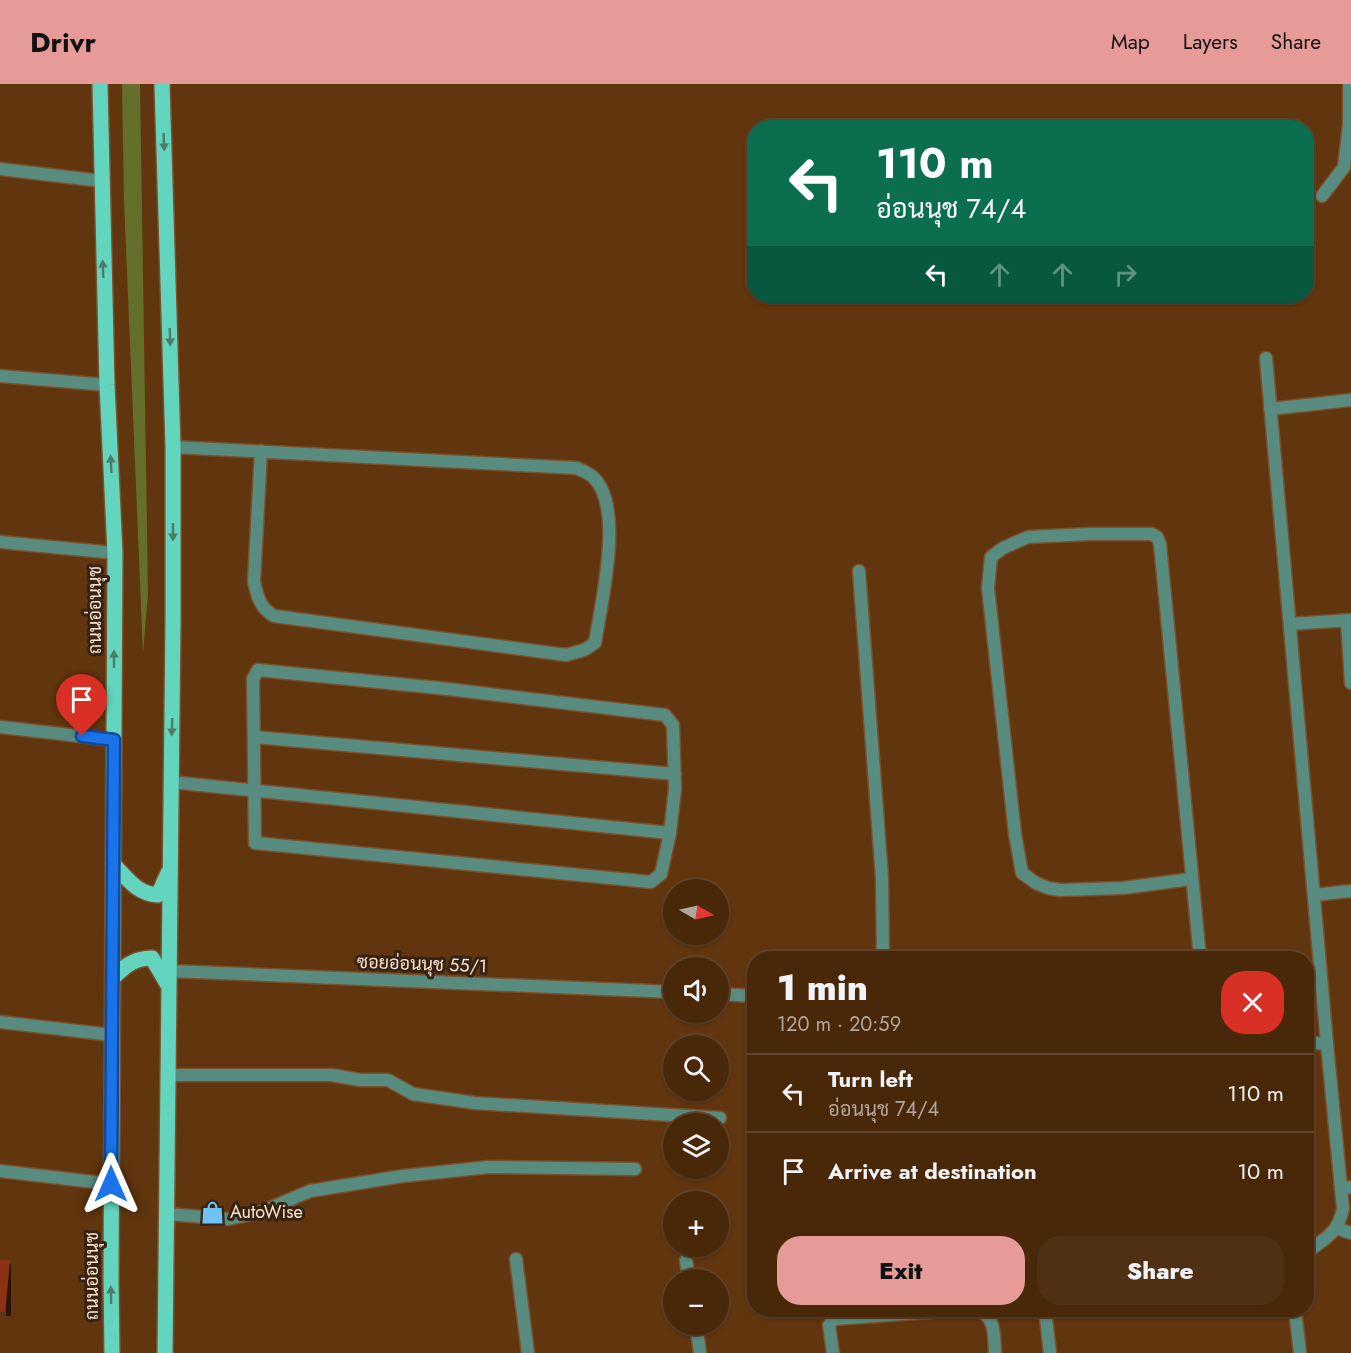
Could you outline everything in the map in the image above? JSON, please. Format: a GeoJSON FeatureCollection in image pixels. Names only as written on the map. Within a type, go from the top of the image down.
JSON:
{"type":"FeatureCollection","features":[{"type":"Feature","properties":{"kind":"main road","name":"ถนนอ่อนนุช"},"geometry":{"type":"LineString","coordinates":[[100,84],[107,385],[115,553],[112,1353]]}},
{"type":"Feature","properties":{"kind":"main road"},"geometry":{"type":"LineString","coordinates":[[162,84],[173,447],[165,1353]]}},
{"type":"Feature","properties":{"kind":"main road"},"geometry":{"type":"LineString","coordinates":[[113,864],[135,887],[146,894],[158,895],[171,864]]}},
{"type":"Feature","properties":{"kind":"main road"},"geometry":{"type":"LineString","coordinates":[[113,978],[127,965],[140,958],[152,958],[169,987]]}},
{"type":"Feature","properties":{"kind":"street"},"geometry":{"type":"LineString","coordinates":[[1322,196],[1344,167],[1349,125],[1348,84]]}},
{"type":"Feature","properties":{"kind":"street"},"geometry":{"type":"LineString","coordinates":[[0,169],[101,181]]}},
{"type":"Feature","properties":{"kind":"street"},"geometry":{"type":"LineString","coordinates":[[1266,358],[1327,1044],[1346,1188],[1343,1209],[1336,1228],[1326,1240],[1314,1248]]}},
{"type":"Feature","properties":{"kind":"street"},"geometry":{"type":"LineString","coordinates":[[0,376],[107,385]]}},
{"type":"Feature","properties":{"kind":"street"},"geometry":{"type":"LineString","coordinates":[[1270,409],[1351,400]]}},
{"type":"Feature","properties":{"kind":"street"},"geometry":{"type":"LineString","coordinates":[[173,447],[261,451],[577,468],[593,476],[601,487],[609,515],[611,535],[596,643],[584,650],[566,655],[274,616],[267,612],[256,595],[254,581],[261,451]]}},
{"type":"Feature","properties":{"kind":"street"},"geometry":{"type":"LineString","coordinates":[[1191,879],[1123,888],[1060,890],[1036,884],[1022,873],[1015,834],[988,588],[992,557],[1003,548],[1028,537],[1090,534],[1152,534],[1157,537],[1160,544],[1199,951]]}},
{"type":"Feature","properties":{"kind":"street"},"geometry":{"type":"LineString","coordinates":[[0,542],[115,553]]}},
{"type":"Feature","properties":{"kind":"street"},"geometry":{"type":"LineString","coordinates":[[859,571],[882,878],[884,951]]}},
{"type":"Feature","properties":{"kind":"street"},"geometry":{"type":"LineString","coordinates":[[1290,624],[1349,620],[1351,683]]}},
{"type":"Feature","properties":{"kind":"street"},"geometry":{"type":"LineString","coordinates":[[258,670],[439,688],[665,715],[673,725],[675,789],[670,833],[661,874],[651,882],[255,843],[254,737],[253,679],[258,670]]}},
{"type":"Feature","properties":{"kind":"street"},"geometry":{"type":"LineString","coordinates":[[0,727],[114,740]]}},
{"type":"Feature","properties":{"kind":"street"},"geometry":{"type":"LineString","coordinates":[[254,737],[675,774]]}},
{"type":"Feature","properties":{"kind":"street"},"geometry":{"type":"LineString","coordinates":[[171,782],[670,833]]}},
{"type":"Feature","properties":{"kind":"street"},"geometry":{"type":"LineString","coordinates":[[1314,895],[1351,891]]}},
{"type":"Feature","properties":{"kind":"street","name":"ซอยอ่อนนุช 55/1"},"geometry":{"type":"LineString","coordinates":[[170,971],[663,992]]}},
{"type":"Feature","properties":{"kind":"street"},"geometry":{"type":"LineString","coordinates":[[729,995],[747,996]]}},
{"type":"Feature","properties":{"kind":"street"},"geometry":{"type":"LineString","coordinates":[[0,1022],[112,1035]]}},
{"type":"Feature","properties":{"kind":"street"},"geometry":{"type":"LineString","coordinates":[[1314,1043],[1327,1044]]}},
{"type":"Feature","properties":{"kind":"street"},"geometry":{"type":"LineString","coordinates":[[169,1075],[332,1075],[360,1080],[388,1080],[413,1094],[475,1102],[663,1114]]}},
{"type":"Feature","properties":{"kind":"street"},"geometry":{"type":"LineString","coordinates":[[167,1214],[228,1219],[261,1212],[310,1191],[424,1173],[489,1167],[635,1169]]}},
{"type":"Feature","properties":{"kind":"street"},"geometry":{"type":"LineString","coordinates":[[0,1171],[111,1184]]}},
{"type":"Feature","properties":{"kind":"street"},"geometry":{"type":"LineString","coordinates":[[1336,1228],[1351,1233]]}},
{"type":"Feature","properties":{"kind":"street"},"geometry":{"type":"LineString","coordinates":[[516,1259],[528,1353]]}},
{"type":"Feature","properties":{"kind":"street"},"geometry":{"type":"LineString","coordinates":[[686,1260],[687,1269]]}},
{"type":"Feature","properties":{"kind":"street"},"geometry":{"type":"LineString","coordinates":[[833,1353],[829,1325],[834,1319],[862,1317]]}},
{"type":"Feature","properties":{"kind":"street"},"geometry":{"type":"LineString","coordinates":[[989,1317],[995,1353]]}},
{"type":"Feature","properties":{"kind":"street"},"geometry":{"type":"LineString","coordinates":[[1046,1317],[1050,1353]]}},
{"type":"Feature","properties":{"kind":"street"},"geometry":{"type":"LineString","coordinates":[[1296,1317],[1300,1353]]}},
{"type":"Feature","properties":{"kind":"street"},"geometry":{"type":"LineString","coordinates":[[698,1335],[700,1353]]}},
{"type":"Feature","properties":{"kind":"green space"},"geometry":{"type":"Polygon","coordinates":[[[122,84],[140,84],[148,594],[143,654],[124,201],[122,84]]]}},
{"type":"Feature","properties":{"kind":"building"},"geometry":{"type":"Polygon","coordinates":[[[0,1260],[10,1260],[5,1312],[0,1312],[0,1260]]]}},
{"type":"Feature","properties":{"kind":"place","name":"AutoWise"},"geometry":{"type":"Point","coordinates":[212,1212]}},
{"type":"Feature","properties":{"kind":"route"},"geometry":{"type":"LineString","coordinates":[[82,736],[114,740],[111,1184]]}}]}
